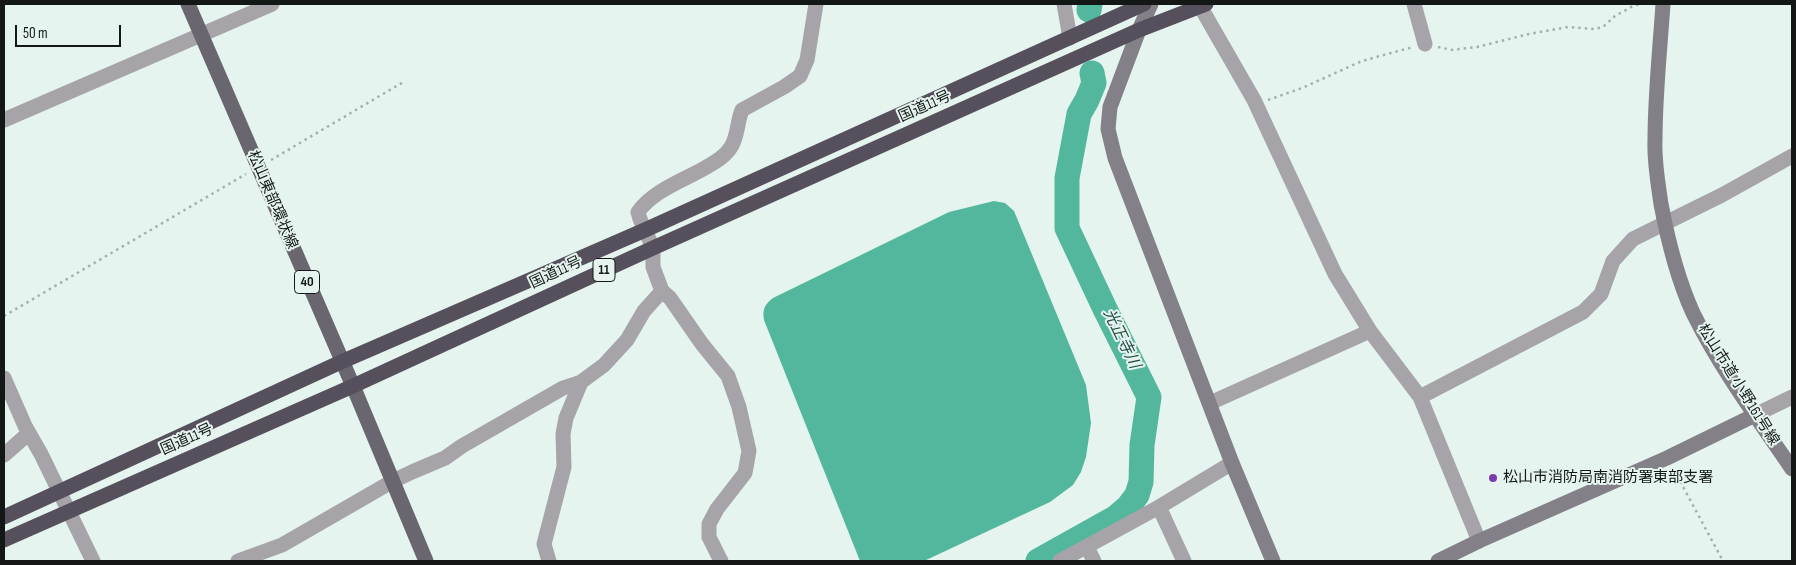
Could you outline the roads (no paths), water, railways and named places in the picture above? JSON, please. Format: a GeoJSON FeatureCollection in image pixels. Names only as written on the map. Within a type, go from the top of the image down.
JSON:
{"type":"FeatureCollection","features":[{"type":"Feature","properties":{"kind":"highway","name":"国道11号"},"geometry":{"type":"LineString","coordinates":[[4,517],[342,362],[644,230],[1144,4]]}},
{"type":"Feature","properties":{"kind":"highway","name":"国道11号"},"geometry":{"type":"LineString","coordinates":[[4,540],[353,386],[652,248],[1139,30],[1203,5]]}},
{"type":"Feature","properties":{"kind":"main road","name":"松山東部環状線"},"geometry":{"type":"LineString","coordinates":[[188,4],[353,386],[426,561]]}},
{"type":"Feature","properties":{"kind":"street"},"geometry":{"type":"LineString","coordinates":[[4,120],[272,4]]}},
{"type":"Feature","properties":{"kind":"street"},"geometry":{"type":"LineString","coordinates":[[721,561],[710,537],[709,524],[717,510],[745,473],[749,451],[739,407],[728,376],[702,344],[670,298],[662,291],[653,266],[652,248],[638,212],[643,204],[657,194],[720,159],[731,147],[742,110],[800,76],[807,60],[816,4]]}},
{"type":"Feature","properties":{"kind":"street"},"geometry":{"type":"LineString","coordinates":[[1064,4],[1070,38]]}},
{"type":"Feature","properties":{"kind":"street"},"geometry":{"type":"LineString","coordinates":[[1151,4],[1139,30],[1110,107],[1108,128],[1116,158],[1232,463],[1273,561]]}},
{"type":"Feature","properties":{"kind":"street"},"geometry":{"type":"LineString","coordinates":[[1414,4],[1425,44]]}},
{"type":"Feature","properties":{"kind":"street","name":"松山市道 小野161号線"},"geometry":{"type":"LineString","coordinates":[[1663,4],[1655,141],[1664,222],[1676,269],[1693,312],[1713,349],[1792,470]]}},
{"type":"Feature","properties":{"kind":"street"},"geometry":{"type":"LineString","coordinates":[[1203,5],[1254,100],[1335,274],[1370,331],[1420,397],[1479,541]]}},
{"type":"Feature","properties":{"kind":"street"},"geometry":{"type":"LineString","coordinates":[[1420,397],[1583,312],[1601,294],[1613,261],[1633,239],[1664,222],[1722,195],[1792,156]]}},
{"type":"Feature","properties":{"kind":"street"},"geometry":{"type":"LineString","coordinates":[[238,561],[282,545],[393,481],[445,458],[462,446],[563,388],[581,382],[604,365],[627,340],[644,311],[662,291]]}},
{"type":"Feature","properties":{"kind":"street"},"geometry":{"type":"LineString","coordinates":[[1210,403],[1370,331]]}},
{"type":"Feature","properties":{"kind":"street"},"geometry":{"type":"LineString","coordinates":[[4,378],[27,430],[93,561]]}},
{"type":"Feature","properties":{"kind":"street"},"geometry":{"type":"LineString","coordinates":[[549,561],[544,544],[564,467],[566,418],[581,382]]}},
{"type":"Feature","properties":{"kind":"street"},"geometry":{"type":"LineString","coordinates":[[1438,561],[1667,458],[1792,397]]}},
{"type":"Feature","properties":{"kind":"street"},"geometry":{"type":"LineString","coordinates":[[4,445],[27,430]]}},
{"type":"Feature","properties":{"kind":"street"},"geometry":{"type":"LineString","coordinates":[[4,455],[27,430]]}},
{"type":"Feature","properties":{"kind":"street"},"geometry":{"type":"LineString","coordinates":[[1060,561],[1159,508],[1232,463]]}},
{"type":"Feature","properties":{"kind":"street"},"geometry":{"type":"LineString","coordinates":[[1159,508],[1184,561]]}},
{"type":"Feature","properties":{"kind":"street"},"geometry":{"type":"LineString","coordinates":[[1087,547],[1094,561]]}},
{"type":"Feature","properties":{"kind":"waterway","name":"光正寺川"},"geometry":{"type":"LineString","coordinates":[[1089,10],[1090,4]]}},
{"type":"Feature","properties":{"kind":"waterway","name":"光正寺川"},"geometry":{"type":"LineString","coordinates":[[1038,561],[1115,518],[1128,507],[1137,495],[1141,482],[1142,445],[1149,397],[1067,228],[1067,178],[1079,114],[1094,83],[1092,73]]}},
{"type":"Feature","properties":{"kind":"place","name":"松山市消防局南消防署東部支署"},"geometry":{"type":"Point","coordinates":[1493,478]}}]}
